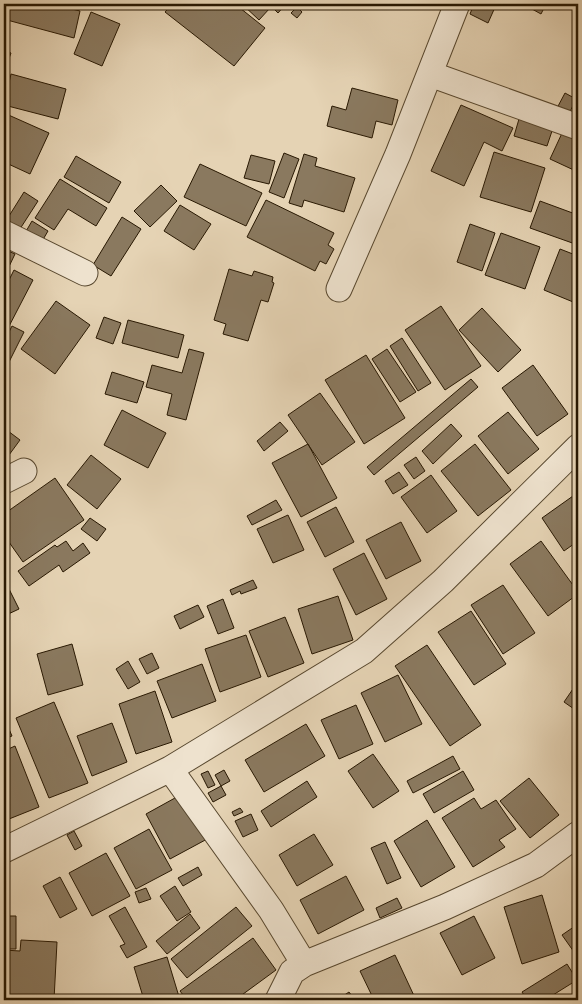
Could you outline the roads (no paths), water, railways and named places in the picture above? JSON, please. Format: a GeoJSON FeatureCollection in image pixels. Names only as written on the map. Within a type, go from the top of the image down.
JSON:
{"type":"FeatureCollection","features":[{"type":"Feature","properties":{"kind":"street"},"geometry":{"type":"LineString","coordinates":[[339,289],[398,154],[457,4]]}},
{"type":"Feature","properties":{"kind":"street"},"geometry":{"type":"LineString","coordinates":[[430,74],[578,127]]}},
{"type":"Feature","properties":{"kind":"street"},"geometry":{"type":"LineString","coordinates":[[4,233],[85,273]]}},
{"type":"Feature","properties":{"kind":"street"},"geometry":{"type":"LineString","coordinates":[[4,850],[170,769],[364,651],[443,581],[578,447]]}},
{"type":"Feature","properties":{"kind":"street"},"geometry":{"type":"LineString","coordinates":[[170,769],[271,910],[304,964]]}},
{"type":"Feature","properties":{"kind":"street"},"geometry":{"type":"LineString","coordinates":[[278,1000],[292,972],[304,964],[445,907],[536,865],[578,834]]}}]}
